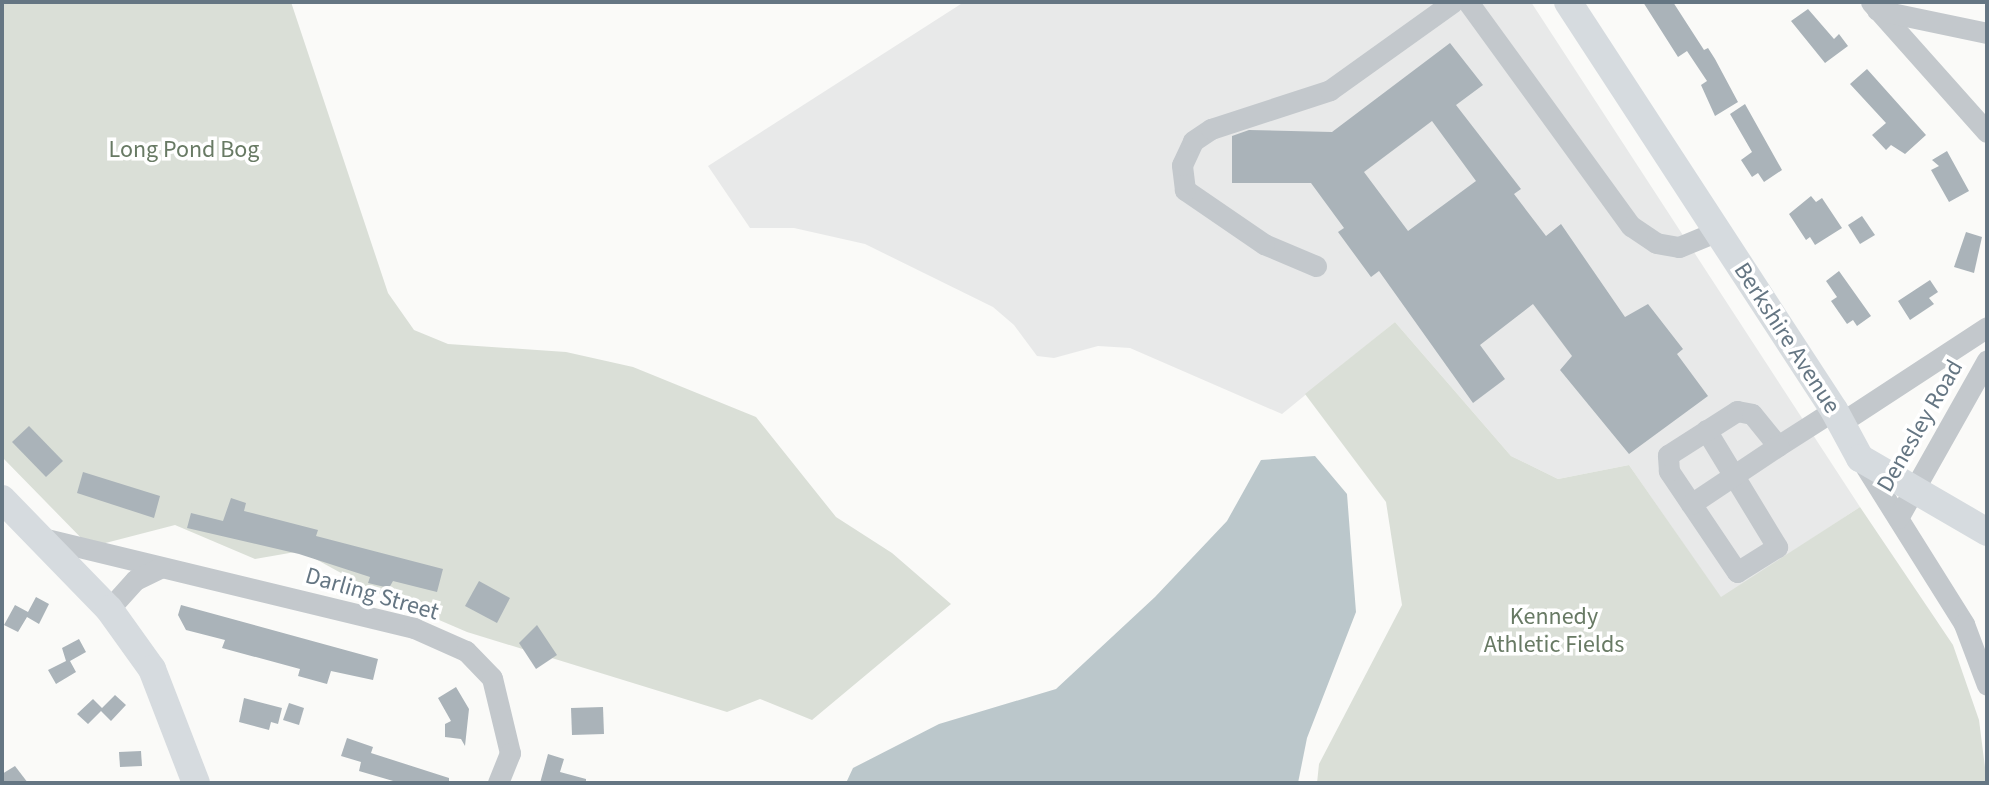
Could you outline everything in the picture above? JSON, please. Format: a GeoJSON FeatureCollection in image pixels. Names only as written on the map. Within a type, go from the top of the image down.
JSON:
{"type":"FeatureCollection","features":[{"type":"Feature","properties":{"kind":"main road","name":"Berkshire Avenue"},"geometry":{"type":"LineString","coordinates":[[1569,2],[1838,416],[1860,458]]}},
{"type":"Feature","properties":{"kind":"main road"},"geometry":{"type":"LineString","coordinates":[[1860,458],[1987,532]]}},
{"type":"Feature","properties":{"kind":"main road"},"geometry":{"type":"LineString","coordinates":[[2,499],[109,609],[152,669],[195,783]]}},
{"type":"Feature","properties":{"kind":"street"},"geometry":{"type":"LineString","coordinates":[[1316,265],[1264,244],[1185,190],[1182,165],[1193,141],[1211,129],[1330,90],[1453,2]]}},
{"type":"Feature","properties":{"kind":"street"},"geometry":{"type":"LineString","coordinates":[[1468,2],[1631,226],[1656,243],[1679,247],[1718,231]]}},
{"type":"Feature","properties":{"kind":"street"},"geometry":{"type":"LineString","coordinates":[[1874,6],[1987,33]]}},
{"type":"Feature","properties":{"kind":"street"},"geometry":{"type":"LineString","coordinates":[[1874,6],[1987,132]]}},
{"type":"Feature","properties":{"kind":"street","name":"Denesley Road"},"geometry":{"type":"LineString","coordinates":[[1691,504],[1778,446],[1838,416],[1987,327]]}},
{"type":"Feature","properties":{"kind":"street","name":"Denesley Road"},"geometry":{"type":"LineString","coordinates":[[1898,518],[1987,360]]}},
{"type":"Feature","properties":{"kind":"street"},"geometry":{"type":"LineString","coordinates":[[1706,430],[1777,547],[1747,570],[1737,572],[1669,471],[1668,454],[1706,430],[1737,411],[1752,414],[1778,446]]}},
{"type":"Feature","properties":{"kind":"street","name":"Berkshire Avenue"},"geometry":{"type":"LineString","coordinates":[[1860,458],[1964,624],[1987,685]]}},
{"type":"Feature","properties":{"kind":"street","name":"Darling Street"},"geometry":{"type":"LineString","coordinates":[[42,538],[414,628],[466,651],[492,678],[510,753],[498,783]]}},
{"type":"Feature","properties":{"kind":"street"},"geometry":{"type":"LineString","coordinates":[[109,609],[135,580],[159,568]]}},
{"type":"Feature","properties":{"kind":"shaded area"},"geometry":{"type":"Polygon","coordinates":[[[964,2],[1531,2],[1860,507],[1721,598],[1629,465],[1558,479],[1511,456],[1395,322],[1282,414],[1130,348],[1098,346],[1054,358],[1037,356],[1014,325],[993,307],[865,244],[794,228],[750,228],[708,166],[964,2]]]}},
{"type":"Feature","properties":{"kind":"shaded area"},"geometry":{"type":"Polygon","coordinates":[[[1315,456],[1347,494],[1356,612],[1307,738],[1298,783],[846,783],[853,768],[939,724],[1056,689],[1155,597],[1227,521],[1261,460],[1315,456]]]}},
{"type":"Feature","properties":{"kind":"green space","name":"Long Pond Bog"},"geometry":{"type":"Polygon","coordinates":[[[291,2],[388,293],[414,330],[448,344],[566,352],[633,367],[756,417],[836,517],[892,553],[951,604],[812,720],[760,699],[727,712],[467,632],[381,595],[301,551],[255,559],[175,525],[90,547],[2,457],[2,3],[291,2]]]}},
{"type":"Feature","properties":{"kind":"green space","name":"Kennedy Athletic Fields"},"geometry":{"type":"Polygon","coordinates":[[[1395,322],[1511,456],[1558,479],[1629,465],[1721,597],[1860,507],[1953,645],[1979,720],[1987,783],[1317,783],[1319,764],[1402,605],[1386,502],[1305,394],[1395,322]]]}},
{"type":"Feature","properties":{"kind":"building"},"geometry":{"type":"Polygon","coordinates":[[[1643,2],[1673,2],[1704,50],[1708,48],[1738,102],[1715,116],[1701,85],[1707,81],[1687,51],[1678,57],[1643,2]]]}},
{"type":"Feature","properties":{"kind":"building"},"geometry":{"type":"Polygon","coordinates":[[[1808,9],[1834,39],[1839,34],[1848,46],[1825,63],[1791,21],[1808,9]]]}},
{"type":"Feature","properties":{"kind":"building"},"geometry":{"type":"Polygon","coordinates":[[[1450,43],[1483,85],[1456,105],[1521,189],[1514,194],[1546,236],[1561,224],[1625,317],[1648,304],[1683,349],[1677,354],[1708,396],[1629,454],[1560,370],[1572,356],[1533,304],[1480,345],[1505,379],[1473,403],[1379,271],[1371,277],[1338,232],[1344,228],[1311,183],[1232,183],[1232,136],[1249,130],[1332,132],[1450,43]],[[1432,121],[1364,172],[1408,231],[1476,181],[1432,121]]]}},
{"type":"Feature","properties":{"kind":"building"},"geometry":{"type":"Polygon","coordinates":[[[1867,69],[1926,135],[1905,154],[1891,145],[1886,150],[1872,135],[1886,123],[1850,84],[1867,69]]]}},
{"type":"Feature","properties":{"kind":"building"},"geometry":{"type":"Polygon","coordinates":[[[1745,104],[1782,170],[1764,182],[1758,173],[1752,177],[1741,160],[1752,152],[1730,114],[1745,104]]]}},
{"type":"Feature","properties":{"kind":"building"},"geometry":{"type":"Polygon","coordinates":[[[1947,151],[1969,191],[1949,202],[1931,170],[1939,166],[1932,160],[1947,151]]]}},
{"type":"Feature","properties":{"kind":"building"},"geometry":{"type":"Polygon","coordinates":[[[1811,196],[1816,202],[1822,198],[1842,228],[1815,245],[1810,237],[1806,240],[1789,214],[1811,196]]]}},
{"type":"Feature","properties":{"kind":"building"},"geometry":{"type":"Polygon","coordinates":[[[1862,216],[1875,235],[1860,244],[1848,225],[1862,216]]]}},
{"type":"Feature","properties":{"kind":"building"},"geometry":{"type":"Polygon","coordinates":[[[1966,232],[1982,237],[1974,273],[1954,267],[1966,232]]]}},
{"type":"Feature","properties":{"kind":"building"},"geometry":{"type":"Polygon","coordinates":[[[1839,271],[1871,316],[1857,326],[1853,320],[1847,324],[1831,301],[1837,297],[1826,281],[1839,271]]]}},
{"type":"Feature","properties":{"kind":"building"},"geometry":{"type":"Polygon","coordinates":[[[1930,280],[1938,292],[1929,298],[1934,304],[1910,320],[1898,301],[1930,280]]]}},
{"type":"Feature","properties":{"kind":"building"},"geometry":{"type":"Polygon","coordinates":[[[29,426],[63,461],[46,477],[12,442],[29,426]]]}},
{"type":"Feature","properties":{"kind":"building"},"geometry":{"type":"Polygon","coordinates":[[[83,472],[160,496],[154,518],[77,493],[83,472]]]}},
{"type":"Feature","properties":{"kind":"building"},"geometry":{"type":"Polygon","coordinates":[[[231,498],[246,503],[244,511],[318,530],[316,536],[443,569],[437,592],[393,581],[389,588],[368,583],[370,577],[299,554],[187,528],[191,513],[223,521],[231,498]]]}},
{"type":"Feature","properties":{"kind":"building"},"geometry":{"type":"Polygon","coordinates":[[[479,581],[510,598],[497,623],[465,606],[479,581]]]}},
{"type":"Feature","properties":{"kind":"building"},"geometry":{"type":"Polygon","coordinates":[[[36,597],[49,604],[39,624],[27,617],[18,632],[4,625],[15,605],[28,612],[36,597]]]}},
{"type":"Feature","properties":{"kind":"building"},"geometry":{"type":"Polygon","coordinates":[[[181,605],[378,659],[373,680],[331,671],[327,684],[298,676],[300,669],[222,648],[225,640],[186,630],[178,615],[181,605]]]}},
{"type":"Feature","properties":{"kind":"building"},"geometry":{"type":"Polygon","coordinates":[[[537,625],[557,655],[536,669],[519,643],[537,625]]]}},
{"type":"Feature","properties":{"kind":"building"},"geometry":{"type":"Polygon","coordinates":[[[79,639],[86,652],[70,661],[76,672],[56,684],[48,670],[66,661],[62,648],[79,639]]]}},
{"type":"Feature","properties":{"kind":"building"},"geometry":{"type":"Polygon","coordinates":[[[456,687],[469,709],[465,746],[461,739],[445,737],[445,724],[451,721],[438,698],[456,687]]]}},
{"type":"Feature","properties":{"kind":"building"},"geometry":{"type":"Polygon","coordinates":[[[115,695],[126,705],[111,721],[101,711],[88,724],[77,714],[93,699],[102,708],[115,695]]]}},
{"type":"Feature","properties":{"kind":"building"},"geometry":{"type":"Polygon","coordinates":[[[244,698],[282,708],[278,724],[271,722],[269,730],[239,722],[244,698]]]}},
{"type":"Feature","properties":{"kind":"building"},"geometry":{"type":"Polygon","coordinates":[[[289,703],[304,708],[299,725],[283,720],[289,703]]]}},
{"type":"Feature","properties":{"kind":"building"},"geometry":{"type":"Polygon","coordinates":[[[603,707],[604,734],[572,735],[571,708],[603,707]]]}},
{"type":"Feature","properties":{"kind":"building"},"geometry":{"type":"Polygon","coordinates":[[[347,738],[373,747],[371,753],[449,778],[449,783],[400,783],[359,771],[361,762],[341,756],[347,738]]]}},
{"type":"Feature","properties":{"kind":"building"},"geometry":{"type":"Polygon","coordinates":[[[141,751],[142,766],[120,767],[119,752],[141,751]]]}},
{"type":"Feature","properties":{"kind":"building"},"geometry":{"type":"Polygon","coordinates":[[[548,754],[564,759],[560,772],[586,779],[586,783],[540,783],[548,754]]]}},
{"type":"Feature","properties":{"kind":"building"},"geometry":{"type":"Polygon","coordinates":[[[15,766],[28,783],[2,783],[2,774],[15,766]]]}}]}
